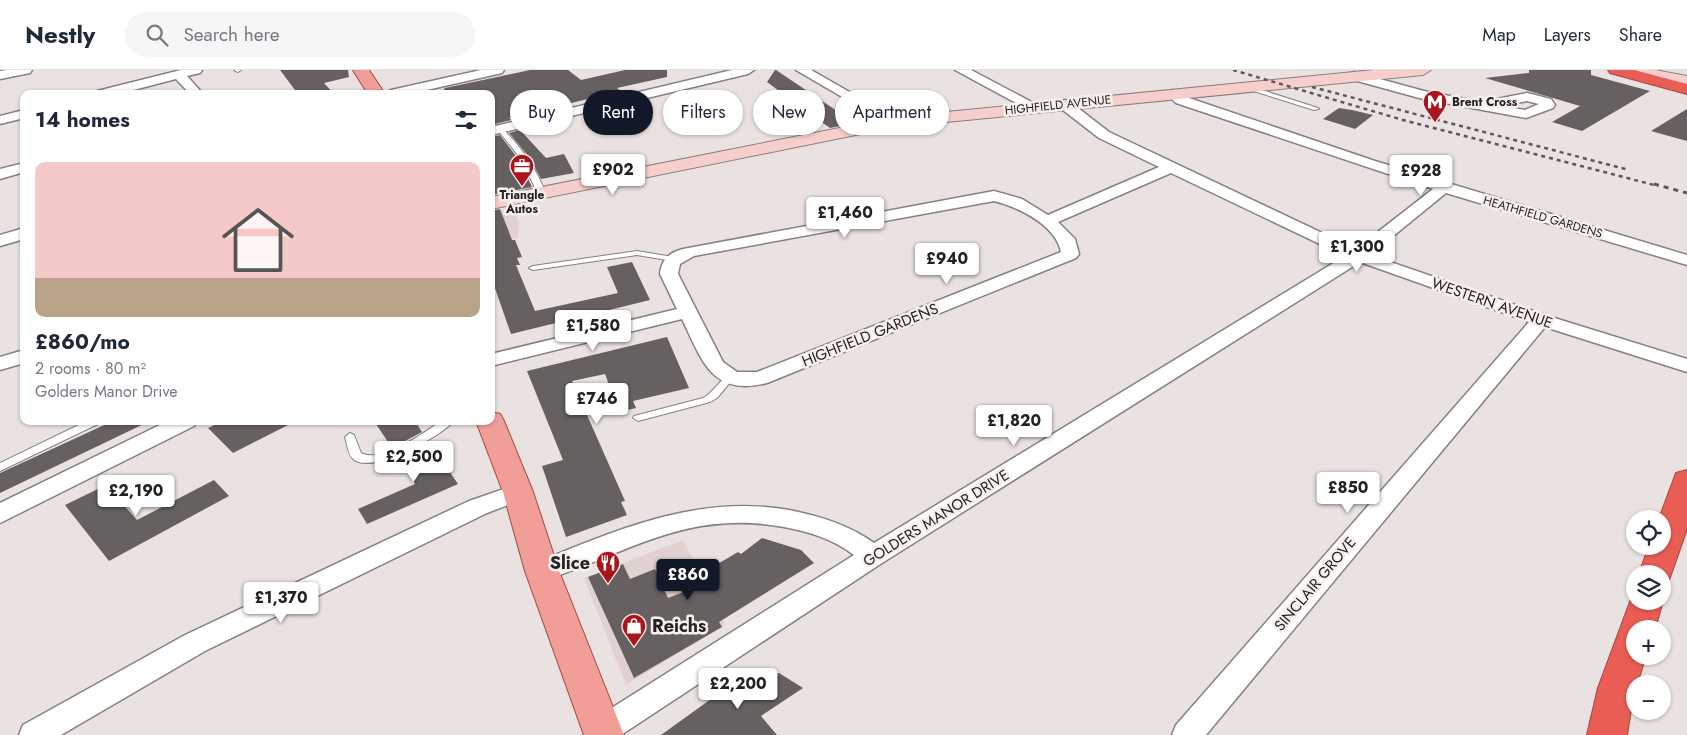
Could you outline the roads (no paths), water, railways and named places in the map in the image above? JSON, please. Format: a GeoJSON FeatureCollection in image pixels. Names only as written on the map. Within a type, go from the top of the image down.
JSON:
{"type":"FeatureCollection","features":[{"type":"Feature","properties":{"kind":"highway"},"geometry":{"type":"LineString","coordinates":[[1616,70],[1687,88]]}},
{"type":"Feature","properties":{"kind":"highway"},"geometry":{"type":"LineString","coordinates":[[1659,565],[1687,481]]}},
{"type":"Feature","properties":{"kind":"highway"},"geometry":{"type":"LineString","coordinates":[[1607,735],[1617,688],[1626,661]]}},
{"type":"Feature","properties":{"kind":"main road"},"geometry":{"type":"LineString","coordinates":[[361,70],[374,90]]}},
{"type":"Feature","properties":{"kind":"main road"},"geometry":{"type":"LineString","coordinates":[[492,425],[518,492],[542,571],[603,733]]}},
{"type":"Feature","properties":{"kind":"street"},"geometry":{"type":"LineString","coordinates":[[0,75],[26,70]]}},
{"type":"Feature","properties":{"kind":"street"},"geometry":{"type":"LineString","coordinates":[[117,90],[196,70]]}},
{"type":"Feature","properties":{"kind":"street"},"geometry":{"type":"LineString","coordinates":[[409,90],[498,70]]}},
{"type":"Feature","properties":{"kind":"street"},"geometry":{"type":"LineString","coordinates":[[496,130],[748,70]]}},
{"type":"Feature","properties":{"kind":"street"},"geometry":{"type":"LineString","coordinates":[[802,70],[838,90]]}},
{"type":"Feature","properties":{"kind":"street"},"geometry":{"type":"LineString","coordinates":[[961,70],[1034,107]]}},
{"type":"Feature","properties":{"kind":"street","name":"HIGHFIELD AVENUE"},"geometry":{"type":"LineString","coordinates":[[949,116],[1423,70]]}},
{"type":"Feature","properties":{"kind":"street"},"geometry":{"type":"LineString","coordinates":[[1630,70],[1687,81]]}},
{"type":"Feature","properties":{"kind":"street"},"geometry":{"type":"LineString","coordinates":[[178,74],[193,90]]}},
{"type":"Feature","properties":{"kind":"street"},"geometry":{"type":"LineString","coordinates":[[1354,76],[1424,95],[1480,106]]}},
{"type":"Feature","properties":{"kind":"street","name":"HEATHFIELD GARDENS"},"geometry":{"type":"LineString","coordinates":[[1173,94],[1181,100],[1275,134],[1443,188],[1687,260]]}},
{"type":"Feature","properties":{"kind":"street","name":"WESTERN AVENUE"},"geometry":{"type":"LineString","coordinates":[[1064,104],[1104,135],[1358,256],[1541,320],[1687,366]]}},
{"type":"Feature","properties":{"kind":"street"},"geometry":{"type":"LineString","coordinates":[[0,120],[20,115]]}},
{"type":"Feature","properties":{"kind":"street","name":"HIGHFIELD AVENUE"},"geometry":{"type":"LineString","coordinates":[[495,202],[835,133]]}},
{"type":"Feature","properties":{"kind":"street"},"geometry":{"type":"LineString","coordinates":[[0,174],[20,168]]}},
{"type":"Feature","properties":{"kind":"street"},"geometry":{"type":"LineString","coordinates":[[1047,221],[1170,168]]}},
{"type":"Feature","properties":{"kind":"street","name":"GOLDERS MANOR DRIVE"},"geometry":{"type":"LineString","coordinates":[[603,733],[873,556],[1358,256],[1443,188]]}},
{"type":"Feature","properties":{"kind":"street","name":"HIGHFIELD GARDENS"},"geometry":{"type":"LineString","coordinates":[[673,260],[694,251],[994,196],[1016,202],[1047,221],[1067,239],[1070,254],[760,378],[738,379],[730,377]]}},
{"type":"Feature","properties":{"kind":"street"},"geometry":{"type":"LineString","coordinates":[[0,241],[20,234]]}},
{"type":"Feature","properties":{"kind":"street"},"geometry":{"type":"LineString","coordinates":[[673,260],[669,264],[668,274],[714,365],[720,372],[730,377]]}},
{"type":"Feature","properties":{"kind":"street"},"geometry":{"type":"LineString","coordinates":[[495,359],[688,312]]}},
{"type":"Feature","properties":{"kind":"street","name":"SINCLAIR GROVE"},"geometry":{"type":"LineString","coordinates":[[1187,735],[1541,320]]}},
{"type":"Feature","properties":{"kind":"street"},"geometry":{"type":"LineString","coordinates":[[0,364],[20,357]]}},
{"type":"Feature","properties":{"kind":"street"},"geometry":{"type":"LineString","coordinates":[[1,512],[178,425]]}},
{"type":"Feature","properties":{"kind":"street"},"geometry":{"type":"LineString","coordinates":[[34,735],[195,643],[478,507],[518,492]]}},
{"type":"Feature","properties":{"kind":"street"},"geometry":{"type":"LineString","coordinates":[[542,571],[638,532],[706,515],[746,512],[782,517],[844,536],[873,556]]}},
{"type":"Feature","properties":{"kind":"lane"},"geometry":{"type":"LineString","coordinates":[[1246,87],[1316,109]]}},
{"type":"Feature","properties":{"kind":"lane"},"geometry":{"type":"LineString","coordinates":[[496,130],[535,173],[542,194]]}},
{"type":"Feature","properties":{"kind":"lane"},"geometry":{"type":"LineString","coordinates":[[533,268],[637,253],[673,260]]}},
{"type":"Feature","properties":{"kind":"lane"},"geometry":{"type":"LineString","coordinates":[[638,418],[706,400],[713,396],[730,377]]}},
{"type":"Feature","properties":{"kind":"lane"},"geometry":{"type":"LineString","coordinates":[[0,467],[88,425]]}},
{"type":"Feature","properties":{"kind":"lane"},"geometry":{"type":"LineString","coordinates":[[350,438],[356,456],[362,460],[379,459],[399,452],[443,425]]}},
{"type":"Feature","properties":{"kind":"railway"},"geometry":{"type":"LineString","coordinates":[[1233,70],[1403,120],[1658,186]]}},
{"type":"Feature","properties":{"kind":"railway"},"geometry":{"type":"LineString","coordinates":[[1312,87],[1629,170]]}},
{"type":"Feature","properties":{"kind":"railway"},"geometry":{"type":"LineString","coordinates":[[1654,184],[1687,193]]}},
{"type":"Feature","properties":{"kind":"place","name":"Brent Cross"},"geometry":{"type":"Point","coordinates":[1435,123]}},
{"type":"Feature","properties":{"kind":"place","name":"Triangle Autos"},"geometry":{"type":"Point","coordinates":[522,187]}},
{"type":"Feature","properties":{"kind":"place","name":"Slice"},"geometry":{"type":"Point","coordinates":[608,584]}},
{"type":"Feature","properties":{"kind":"place","name":"Reichs"},"geometry":{"type":"Point","coordinates":[634,647]}}]}
